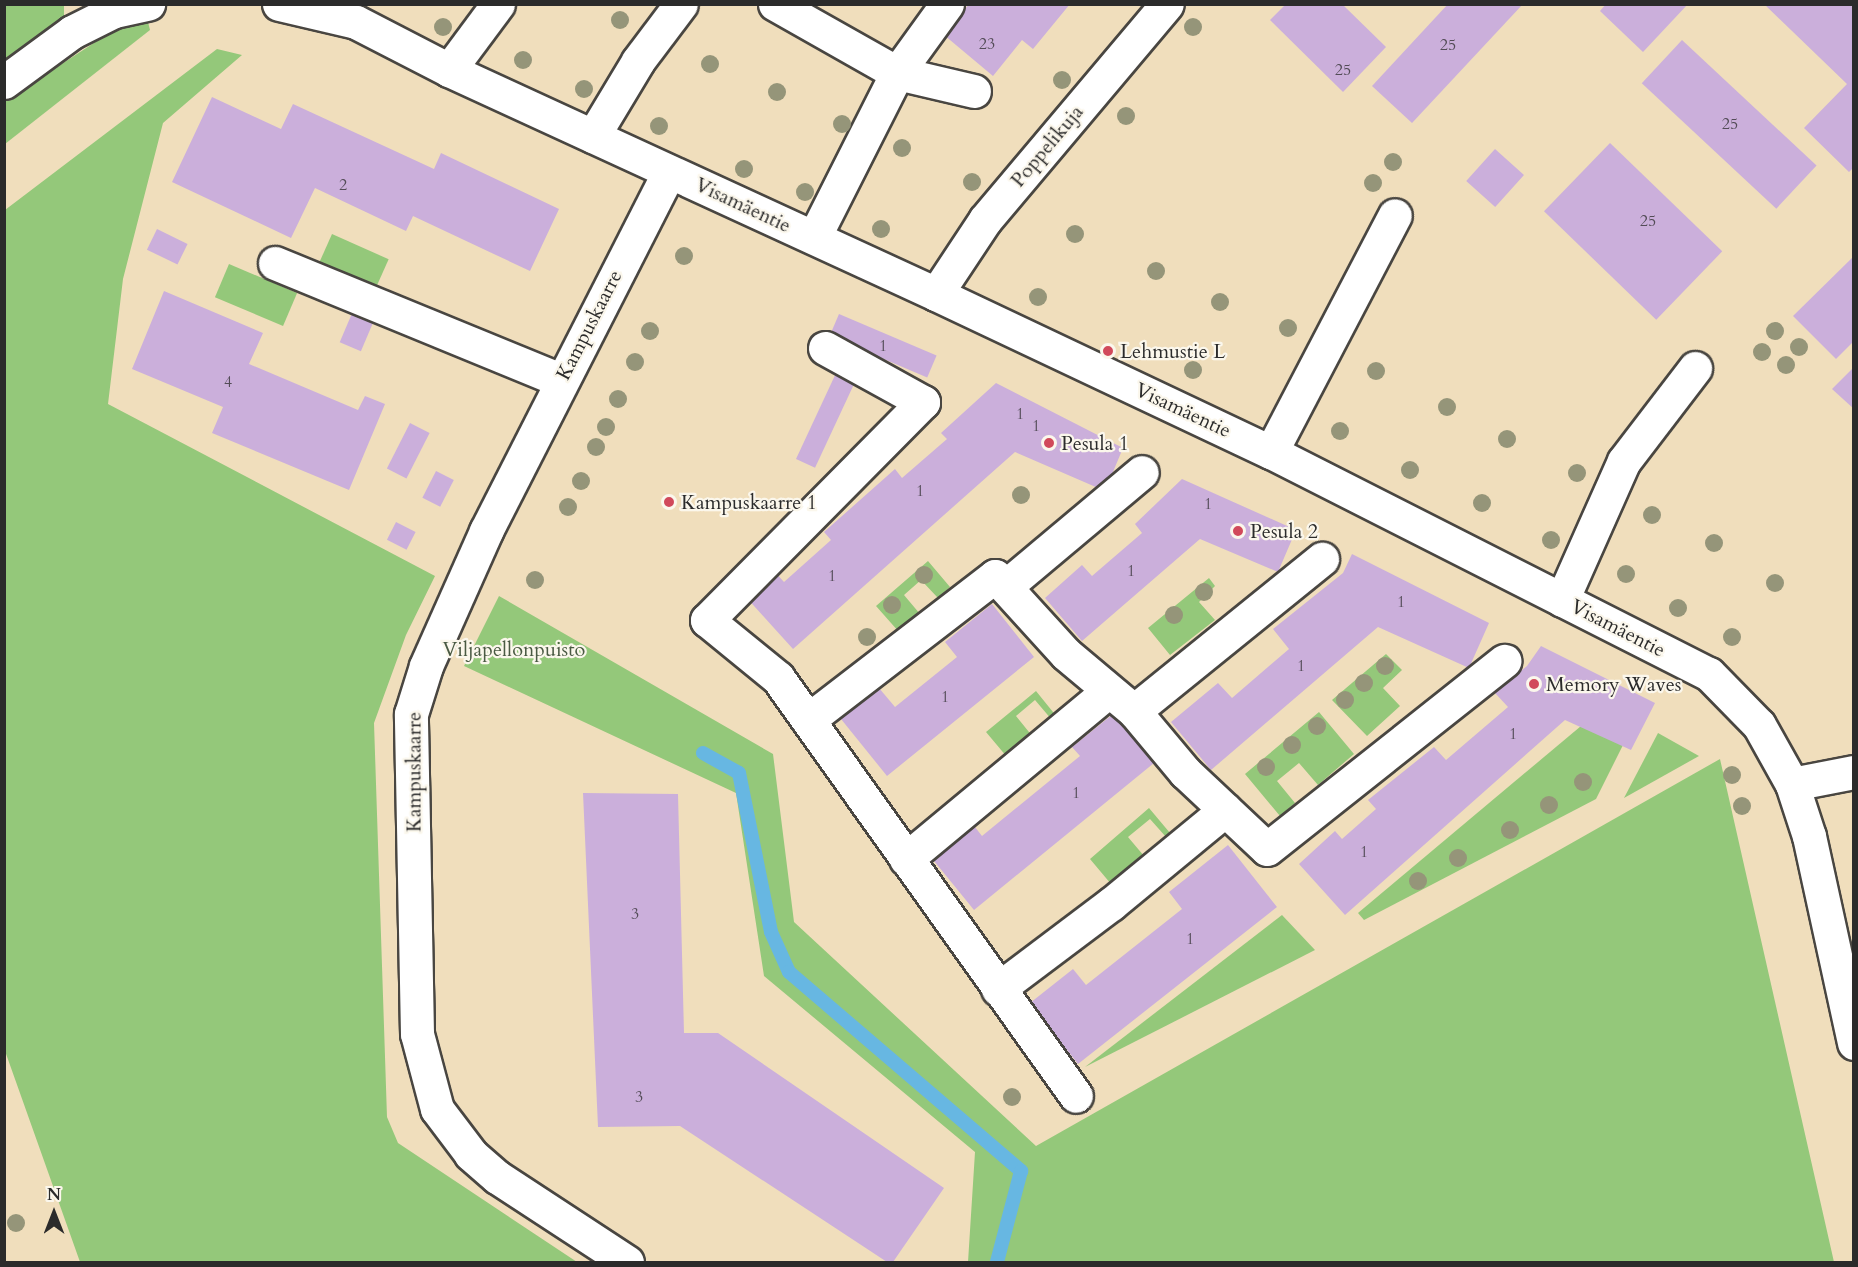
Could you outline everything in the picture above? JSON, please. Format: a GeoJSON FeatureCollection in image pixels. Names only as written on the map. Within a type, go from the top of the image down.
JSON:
{"type":"FeatureCollection","features":[{"type":"Feature","properties":{"kind":"street"},"geometry":{"type":"LineString","coordinates":[[4,82],[72,32],[113,8],[148,4]]}},
{"type":"Feature","properties":{"kind":"street","name":"Visamäentie"},"geometry":{"type":"LineString","coordinates":[[279,4],[356,22],[449,69],[814,237],[1271,452],[1709,674],[1759,725],[1792,784],[1812,846],[1854,1042]]}},
{"type":"Feature","properties":{"kind":"street"},"geometry":{"type":"LineString","coordinates":[[449,69],[498,4]]}},
{"type":"Feature","properties":{"kind":"street"},"geometry":{"type":"LineString","coordinates":[[593,136],[638,61],[681,4]]}},
{"type":"Feature","properties":{"kind":"street"},"geometry":{"type":"LineString","coordinates":[[775,4],[897,73],[974,91]]}},
{"type":"Feature","properties":{"kind":"street"},"geometry":{"type":"LineString","coordinates":[[814,237],[897,73],[947,4]]}},
{"type":"Feature","properties":{"kind":"street","name":"Poppelikuja"},"geometry":{"type":"LineString","coordinates":[[936,294],[985,220],[1167,4]]}},
{"type":"Feature","properties":{"kind":"street","name":"Kampuskaarre"},"geometry":{"type":"LineString","coordinates":[[627,1263],[497,1177],[471,1154],[437,1109],[417,1034],[411,714],[426,666],[472,562],[560,380],[669,172]]}},
{"type":"Feature","properties":{"kind":"street"},"geometry":{"type":"LineString","coordinates":[[1271,452],[1395,215]]}},
{"type":"Feature","properties":{"kind":"street"},"geometry":{"type":"LineString","coordinates":[[275,263],[560,380]]}},
{"type":"Feature","properties":{"kind":"street"},"geometry":{"type":"LineString","coordinates":[[825,348],[922,402],[707,620],[778,678],[1076,1096]]}},
{"type":"Feature","properties":{"kind":"street"},"geometry":{"type":"LineString","coordinates":[[1563,600],[1624,461],[1695,368]]}},
{"type":"Feature","properties":{"kind":"street"},"geometry":{"type":"LineString","coordinates":[[1006,586],[1142,472]]}},
{"type":"Feature","properties":{"kind":"street"},"geometry":{"type":"LineString","coordinates":[[1134,711],[1322,559]]}},
{"type":"Feature","properties":{"kind":"street"},"geometry":{"type":"LineString","coordinates":[[808,720],[995,576],[1066,654],[1134,711],[1185,772],[1267,849],[1504,661]]}},
{"type":"Feature","properties":{"kind":"street"},"geometry":{"type":"LineString","coordinates":[[906,859],[1108,691]]}},
{"type":"Feature","properties":{"kind":"street"},"geometry":{"type":"LineString","coordinates":[[1792,784],[1854,772]]}},
{"type":"Feature","properties":{"kind":"street"},"geometry":{"type":"LineString","coordinates":[[998,989],[1111,904],[1225,810]]}},
{"type":"Feature","properties":{"kind":"green space"},"geometry":{"type":"Polygon","coordinates":[[[5,4],[64,5],[64,16],[5,60],[5,4]]]}},
{"type":"Feature","properties":{"kind":"green space"},"geometry":{"type":"Polygon","coordinates":[[[148,22],[150,30],[5,144],[5,101],[123,24],[148,22]]]}},
{"type":"Feature","properties":{"kind":"green space"},"geometry":{"type":"Polygon","coordinates":[[[217,49],[242,55],[163,123],[123,279],[108,404],[435,576],[406,635],[374,723],[387,1117],[398,1143],[577,1262],[80,1262],[5,1051],[5,210],[217,49]]]}},
{"type":"Feature","properties":{"kind":"green space"},"geometry":{"type":"Polygon","coordinates":[[[332,234],[389,259],[376,288],[319,262],[332,234]]]}},
{"type":"Feature","properties":{"kind":"green space"},"geometry":{"type":"Polygon","coordinates":[[[229,264],[297,293],[283,326],[215,297],[229,264]]]}},
{"type":"Feature","properties":{"kind":"green space"},"geometry":{"type":"Polygon","coordinates":[[[928,561],[950,587],[938,598],[921,580],[904,595],[920,614],[899,632],[876,606],[928,561]]]}},
{"type":"Feature","properties":{"kind":"green space"},"geometry":{"type":"Polygon","coordinates":[[[1209,578],[1215,586],[1199,602],[1215,620],[1170,655],[1148,628],[1209,578]]]}},
{"type":"Feature","properties":{"kind":"green space","name":"Viljapellonpuisto"},"geometry":{"type":"Polygon","coordinates":[[[499,596],[773,754],[794,922],[1036,1146],[1720,759],[1834,1262],[968,1262],[975,1152],[764,976],[736,793],[464,666],[499,596]]]}},
{"type":"Feature","properties":{"kind":"green space"},"geometry":{"type":"Polygon","coordinates":[[[1386,654],[1402,670],[1383,688],[1400,706],[1367,736],[1332,700],[1386,654]]]}},
{"type":"Feature","properties":{"kind":"green space"},"geometry":{"type":"Polygon","coordinates":[[[1036,691],[1057,717],[1052,720],[1035,700],[1016,716],[1033,737],[1007,757],[986,732],[1036,691]]]}},
{"type":"Feature","properties":{"kind":"green space"},"geometry":{"type":"Polygon","coordinates":[[[1319,712],[1354,754],[1318,785],[1299,763],[1277,781],[1295,803],[1280,816],[1245,774],[1319,712]]]}},
{"type":"Feature","properties":{"kind":"green space"},"geometry":{"type":"Polygon","coordinates":[[[1581,726],[1625,741],[1596,799],[1364,920],[1358,913],[1581,726]]]}},
{"type":"Feature","properties":{"kind":"green space"},"geometry":{"type":"Polygon","coordinates":[[[1658,733],[1699,756],[1624,798],[1658,733]]]}},
{"type":"Feature","properties":{"kind":"green space"},"geometry":{"type":"Polygon","coordinates":[[[1149,808],[1170,833],[1166,837],[1150,819],[1128,837],[1144,856],[1111,884],[1090,859],[1149,808]]]}},
{"type":"Feature","properties":{"kind":"green space"},"geometry":{"type":"Polygon","coordinates":[[[1282,915],[1315,950],[1085,1067],[1282,915]]]}},
{"type":"Feature","properties":{"kind":"building"},"geometry":{"type":"Polygon","coordinates":[[[969,4],[985,6],[1070,4],[1033,49],[1022,40],[993,76],[944,35],[969,4]]]}},
{"type":"Feature","properties":{"kind":"building"},"geometry":{"type":"Polygon","coordinates":[[[1286,4],[1342,4],[1386,47],[1343,92],[1270,20],[1286,4]]]}},
{"type":"Feature","properties":{"kind":"building"},"geometry":{"type":"Polygon","coordinates":[[[1448,4],[1523,4],[1412,123],[1372,86],[1448,4]]]}},
{"type":"Feature","properties":{"kind":"building"},"geometry":{"type":"Polygon","coordinates":[[[1606,4],[1688,4],[1643,52],[1600,11],[1606,4]]]}},
{"type":"Feature","properties":{"kind":"building"},"geometry":{"type":"Polygon","coordinates":[[[1764,4],[1849,4],[1854,8],[1854,167],[1849,172],[1804,128],[1847,84],[1764,4]]]}},
{"type":"Feature","properties":{"kind":"building"},"geometry":{"type":"Polygon","coordinates":[[[1682,40],[1817,165],[1776,209],[1642,83],[1682,40]]]}},
{"type":"Feature","properties":{"kind":"building"},"geometry":{"type":"Polygon","coordinates":[[[212,97],[281,129],[293,104],[434,169],[441,153],[559,209],[530,271],[413,216],[406,231],[315,188],[291,238],[172,182],[212,97]]]}},
{"type":"Feature","properties":{"kind":"building"},"geometry":{"type":"Polygon","coordinates":[[[1610,143],[1722,251],[1656,320],[1544,211],[1610,143]]]}},
{"type":"Feature","properties":{"kind":"building"},"geometry":{"type":"Polygon","coordinates":[[[1495,149],[1524,175],[1495,207],[1466,181],[1495,149]]]}},
{"type":"Feature","properties":{"kind":"building"},"geometry":{"type":"Polygon","coordinates":[[[157,229],[188,244],[177,265],[147,250],[157,229]]]}},
{"type":"Feature","properties":{"kind":"building"},"geometry":{"type":"Polygon","coordinates":[[[1854,256],[1854,341],[1836,359],[1793,316],[1854,256]]]}},
{"type":"Feature","properties":{"kind":"building"},"geometry":{"type":"Polygon","coordinates":[[[164,291],[263,333],[249,364],[358,410],[365,396],[385,404],[349,490],[212,433],[223,407],[132,369],[164,291]]]}},
{"type":"Feature","properties":{"kind":"building"},"geometry":{"type":"Polygon","coordinates":[[[353,311],[374,320],[361,351],[340,342],[353,311]]]}},
{"type":"Feature","properties":{"kind":"building"},"geometry":{"type":"Polygon","coordinates":[[[839,314],[937,355],[927,378],[830,336],[839,314]]]}},
{"type":"Feature","properties":{"kind":"building"},"geometry":{"type":"Polygon","coordinates":[[[1854,367],[1854,409],[1832,389],[1854,367]]]}},
{"type":"Feature","properties":{"kind":"building"},"geometry":{"type":"Polygon","coordinates":[[[837,371],[856,380],[815,468],[796,459],[837,371]]]}},
{"type":"Feature","properties":{"kind":"building"},"geometry":{"type":"Polygon","coordinates":[[[996,383],[1123,448],[1105,491],[1015,452],[793,649],[745,596],[774,571],[784,582],[831,540],[824,532],[895,469],[902,478],[947,439],[941,433],[996,383]]]}},
{"type":"Feature","properties":{"kind":"building"},"geometry":{"type":"Polygon","coordinates":[[[410,423],[430,433],[406,478],[387,468],[410,423]]]}},
{"type":"Feature","properties":{"kind":"building"},"geometry":{"type":"Polygon","coordinates":[[[436,471],[454,480],[440,507],[422,498],[436,471]]]}},
{"type":"Feature","properties":{"kind":"building"},"geometry":{"type":"Polygon","coordinates":[[[1182,479],[1296,530],[1278,572],[1200,539],[1082,641],[1045,598],[1082,565],[1092,576],[1142,533],[1135,524],[1182,479]]]}},
{"type":"Feature","properties":{"kind":"building"},"geometry":{"type":"Polygon","coordinates":[[[396,522],[416,532],[407,550],[387,540],[396,522]]]}},
{"type":"Feature","properties":{"kind":"building"},"geometry":{"type":"Polygon","coordinates":[[[1352,554],[1489,623],[1469,668],[1378,627],[1211,770],[1171,722],[1218,683],[1232,698],[1289,649],[1273,629],[1343,573],[1352,554]]]}},
{"type":"Feature","properties":{"kind":"building"},"geometry":{"type":"Polygon","coordinates":[[[992,604],[1034,657],[887,776],[841,719],[879,688],[895,707],[957,657],[945,642],[992,604]]]}},
{"type":"Feature","properties":{"kind":"building"},"geometry":{"type":"Polygon","coordinates":[[[1541,646],[1655,703],[1631,750],[1565,720],[1345,915],[1299,864],[1335,831],[1342,839],[1376,809],[1368,800],[1434,747],[1446,760],[1508,707],[1495,693],[1527,666],[1541,646]]]}},
{"type":"Feature","properties":{"kind":"building"},"geometry":{"type":"Polygon","coordinates":[[[1113,714],[1154,763],[974,910],[930,856],[971,822],[982,836],[1080,756],[1072,747],[1113,714]]]}},
{"type":"Feature","properties":{"kind":"building"},"geometry":{"type":"Polygon","coordinates":[[[583,793],[678,794],[684,1033],[718,1033],[944,1188],[893,1262],[887,1262],[680,1126],[598,1127],[583,793]]]}},
{"type":"Feature","properties":{"kind":"building"},"geometry":{"type":"Polygon","coordinates":[[[1228,845],[1277,907],[1078,1064],[1030,1003],[1073,969],[1086,985],[1182,909],[1169,892],[1228,845]]]}},
{"type":"Feature","properties":{"kind":"waterway"},"geometry":{"type":"LineString","coordinates":[[703,753],[739,773],[771,932],[789,972],[1021,1171],[997,1262]]}},
{"type":"Feature","properties":{"kind":"place","name":"Lehmustie L"},"geometry":{"type":"Point","coordinates":[1108,351]}},
{"type":"Feature","properties":{"kind":"place","name":"Pesula 1"},"geometry":{"type":"Point","coordinates":[1049,443]}},
{"type":"Feature","properties":{"kind":"place","name":"Kampuskaarre 1"},"geometry":{"type":"Point","coordinates":[669,502]}},
{"type":"Feature","properties":{"kind":"place","name":"Pesula 2"},"geometry":{"type":"Point","coordinates":[1238,531]}},
{"type":"Feature","properties":{"kind":"place","name":"Memory Waves"},"geometry":{"type":"Point","coordinates":[1534,684]}}]}
